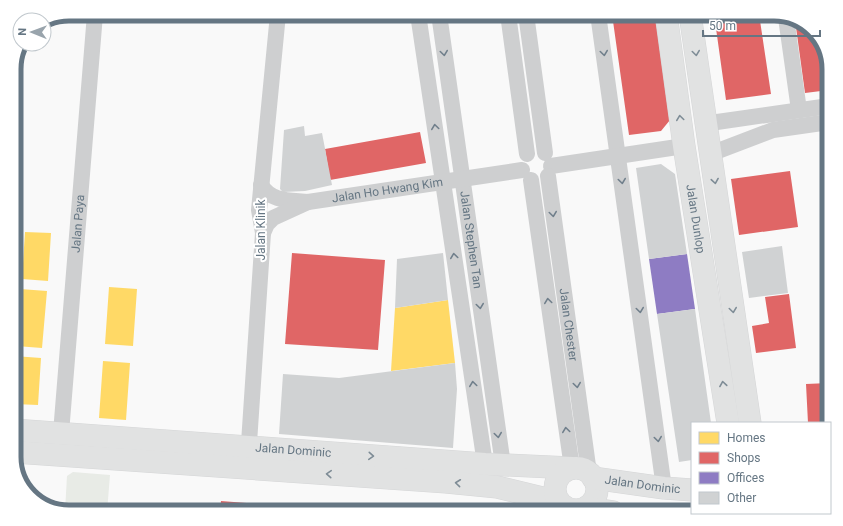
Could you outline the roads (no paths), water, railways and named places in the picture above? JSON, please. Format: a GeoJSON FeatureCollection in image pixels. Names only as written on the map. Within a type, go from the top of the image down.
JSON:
{"type":"FeatureCollection","features":[{"type":"Feature","properties":{"kind":"street","name":"Jalan Paya"},"geometry":{"type":"LineString","coordinates":[[61,433],[94,21]]}},
{"type":"Feature","properties":{"kind":"street","name":"Jalan Klinik"},"geometry":{"type":"LineString","coordinates":[[248,458],[263,233],[259,210],[277,21]]}},
{"type":"Feature","properties":{"kind":"street","name":"Jalan Stephen Tan"},"geometry":{"type":"LineString","coordinates":[[419,21],[443,182],[503,465]]}},
{"type":"Feature","properties":{"kind":"street","name":"Jalan Stephen Tan"},"geometry":{"type":"LineString","coordinates":[[440,21],[503,465]]}},
{"type":"Feature","properties":{"kind":"street"},"geometry":{"type":"LineString","coordinates":[[509,21],[527,154]]}},
{"type":"Feature","properties":{"kind":"street","name":"Jalan Chester"},"geometry":{"type":"LineString","coordinates":[[527,21],[548,165],[585,473]]}},
{"type":"Feature","properties":{"kind":"street"},"geometry":{"type":"LineString","coordinates":[[599,21],[664,488]]}},
{"type":"Feature","properties":{"kind":"street","name":"Jalan Dunlop"},"geometry":{"type":"LineString","coordinates":[[667,21],[684,146],[728,422]]}},
{"type":"Feature","properties":{"kind":"street","name":"Jalan Dunlop"},"geometry":{"type":"LineString","coordinates":[[691,21],[750,422]]}},
{"type":"Feature","properties":{"kind":"street"},"geometry":{"type":"LineString","coordinates":[[787,23],[799,110]]}},
{"type":"Feature","properties":{"kind":"street"},"geometry":{"type":"LineString","coordinates":[[710,154],[767,132],[778,121],[799,110],[822,107]]}},
{"type":"Feature","properties":{"kind":"street"},"geometry":{"type":"LineString","coordinates":[[691,189],[696,166],[695,132],[699,128],[710,123],[778,121],[822,122]]}},
{"type":"Feature","properties":{"kind":"street"},"geometry":{"type":"LineString","coordinates":[[548,165],[684,146]]}},
{"type":"Feature","properties":{"kind":"street"},"geometry":{"type":"LineString","coordinates":[[536,151],[548,165],[540,180],[527,175],[522,162],[527,154],[536,151]]}},
{"type":"Feature","properties":{"kind":"street","name":"Jalan Ho Hwang Kim"},"geometry":{"type":"LineString","coordinates":[[263,233],[273,218],[308,202],[462,179],[527,175]]}},
{"type":"Feature","properties":{"kind":"street","name":"Jalan Chester"},"geometry":{"type":"LineString","coordinates":[[527,175],[585,473]]}},
{"type":"Feature","properties":{"kind":"street"},"geometry":{"type":"LineString","coordinates":[[261,185],[266,192],[276,198],[308,202]]}},
{"type":"Feature","properties":{"kind":"street"},"geometry":{"type":"LineString","coordinates":[[744,388],[757,407],[762,422]]}},
{"type":"Feature","properties":{"kind":"street","name":"Jalan Dominic"},"geometry":{"type":"LineString","coordinates":[[21,430],[61,433],[248,458],[497,487],[560,505]]}},
{"type":"Feature","properties":{"kind":"street","name":"Jalan Dominic"},"geometry":{"type":"LineString","coordinates":[[21,452],[503,465],[585,473],[664,488],[691,490]]}},
{"type":"Feature","properties":{"kind":"street"},"geometry":{"type":"LineString","coordinates":[[497,487],[503,465]]}},
{"type":"Feature","properties":{"kind":"street"},"geometry":{"type":"LineString","coordinates":[[568,505],[556,496],[555,489],[556,482],[560,475],[565,471],[585,473],[596,484],[597,491],[595,498],[591,504],[588,505]]}}]}
